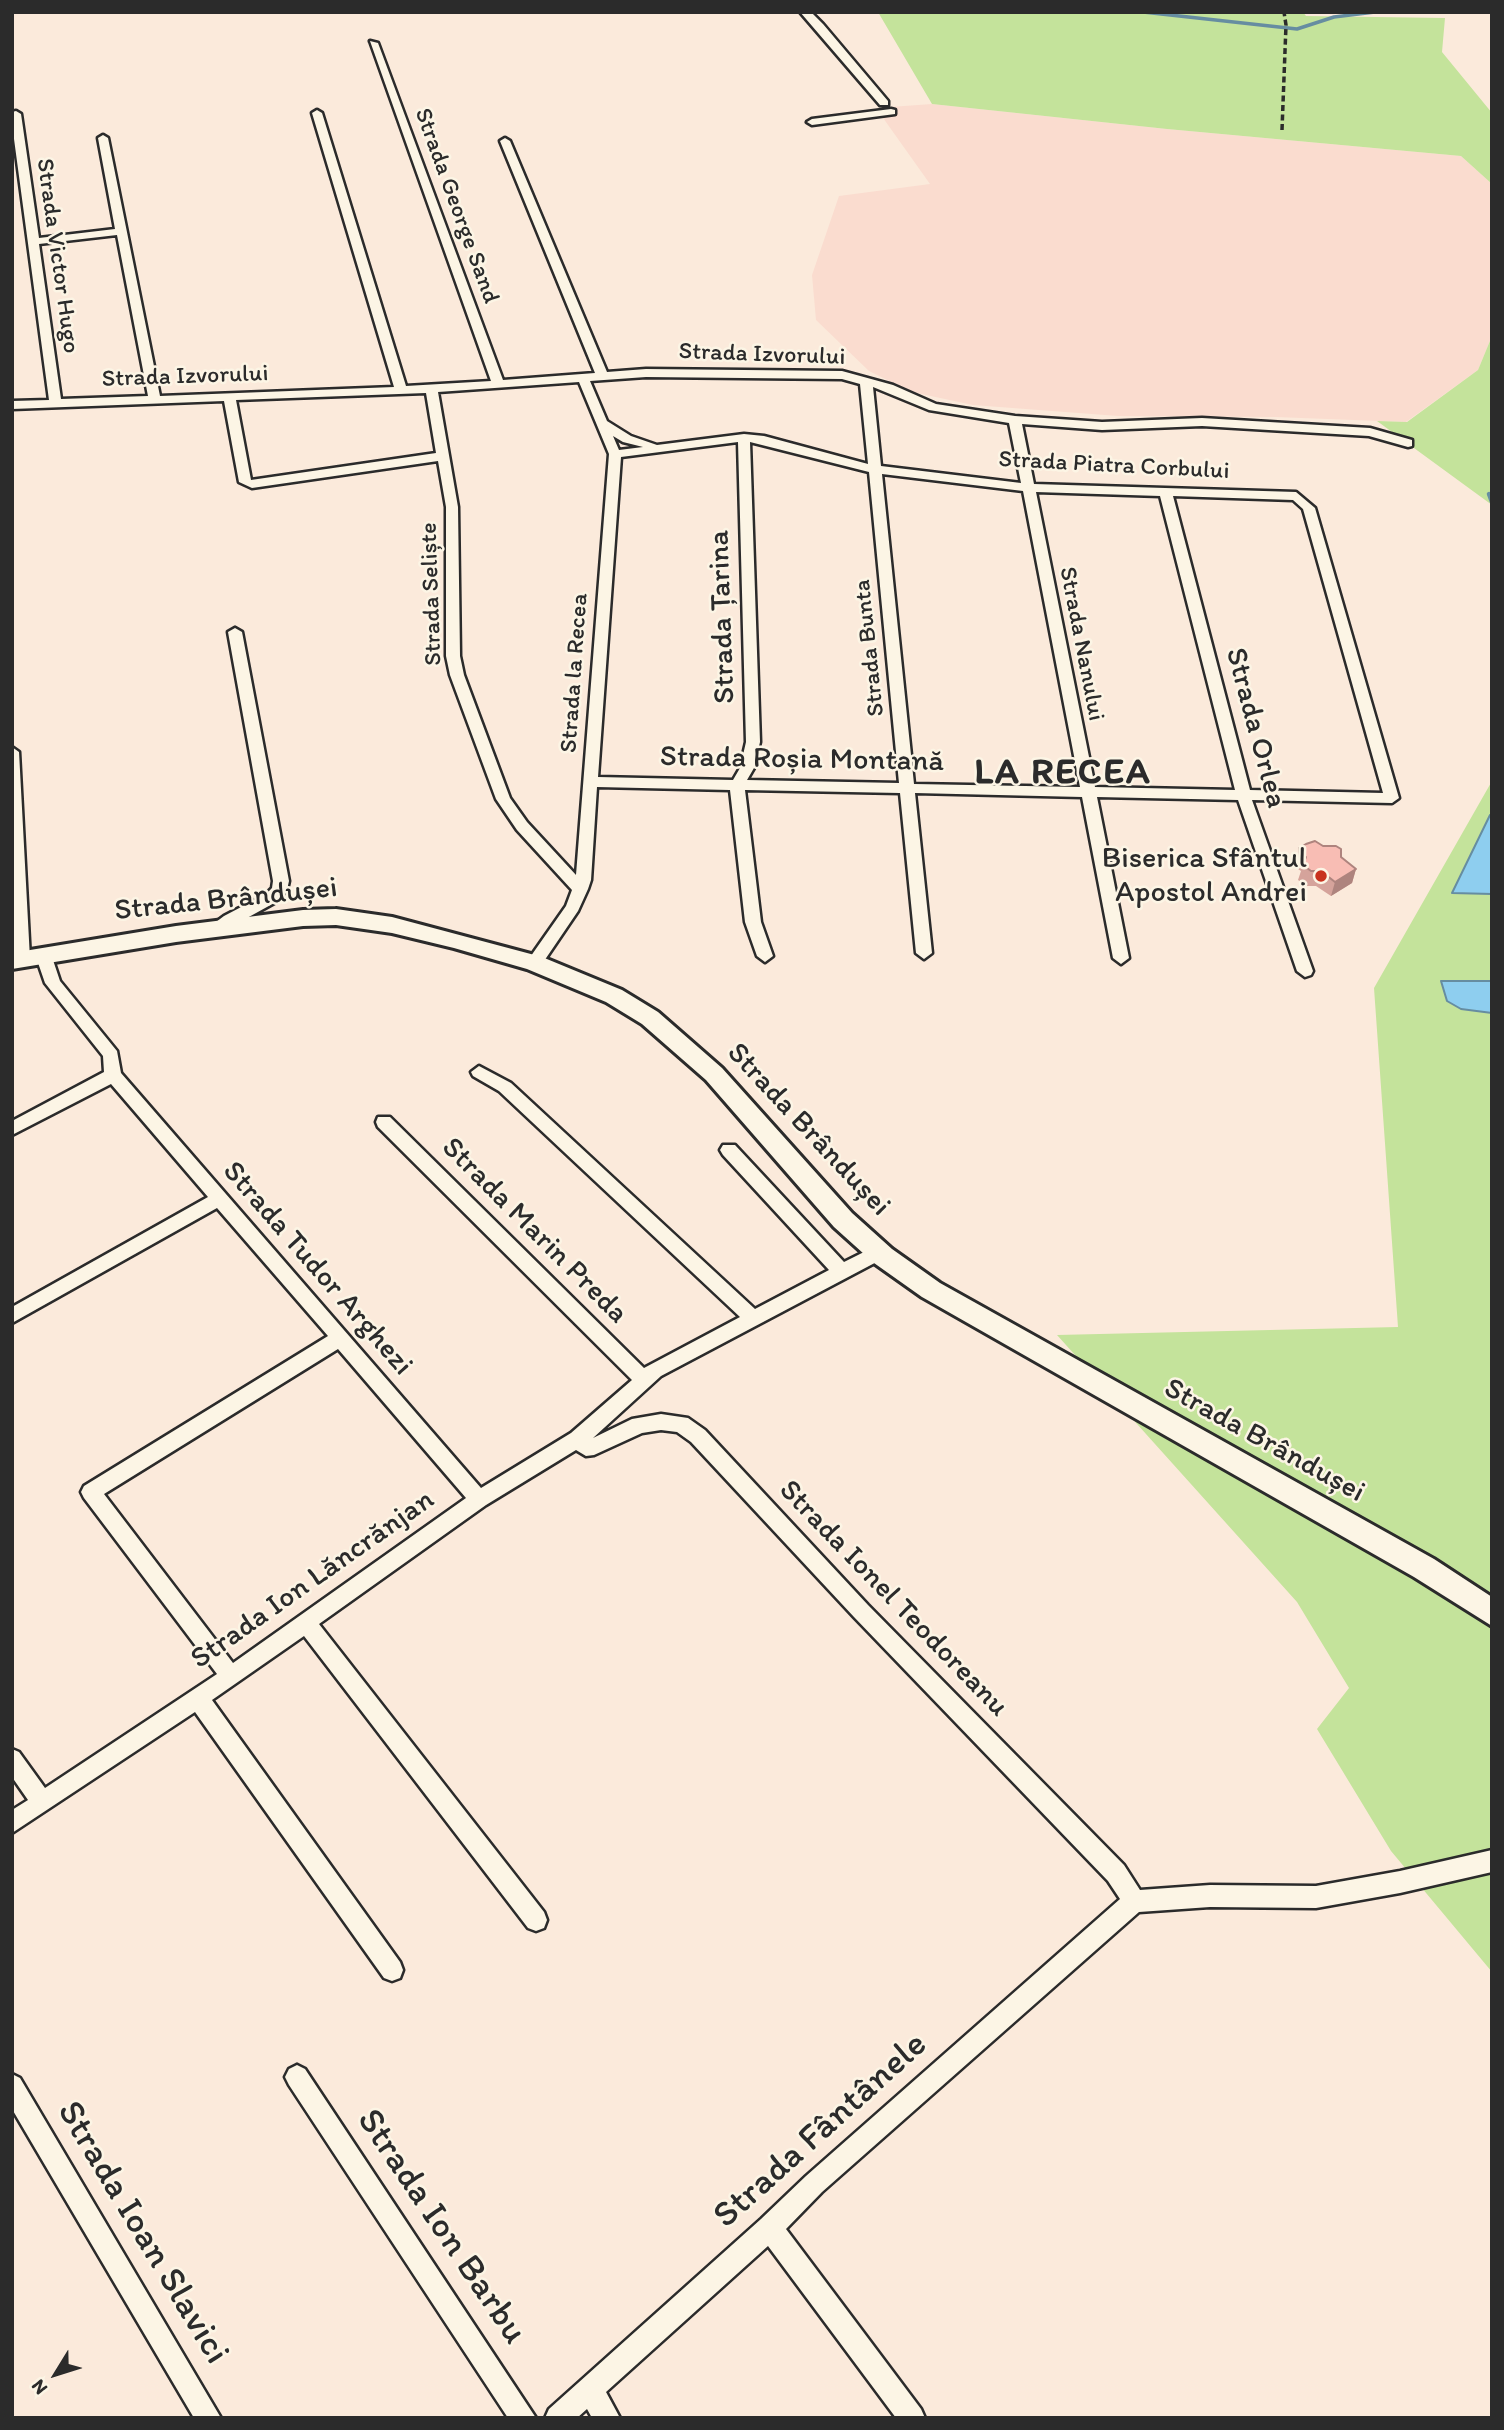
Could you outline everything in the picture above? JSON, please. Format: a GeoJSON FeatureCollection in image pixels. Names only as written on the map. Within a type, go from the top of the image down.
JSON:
{"type":"FeatureCollection","features":[{"type":"Feature","properties":{"kind":"main road","name":"Strada Brândușei"},"geometry":{"type":"LineString","coordinates":[[26,958],[303,918],[358,919],[454,940],[534,963],[614,996],[650,1018],[678,1040],[714,1074],[843,1220],[876,1249],[931,1290],[1424,1568],[1492,1614]]}},
{"type":"Feature","properties":{"kind":"street"},"geometry":{"type":"LineString","coordinates":[[805,12],[820,26],[887,107],[812,122]]}},
{"type":"Feature","properties":{"kind":"street","name":"Strada George Sand"},"geometry":{"type":"LineString","coordinates":[[373,43],[498,384]]}},
{"type":"Feature","properties":{"kind":"street"},"geometry":{"type":"LineString","coordinates":[[317,113],[401,390]]}},
{"type":"Feature","properties":{"kind":"street","name":"Strada Victor Hugo"},"geometry":{"type":"LineString","coordinates":[[16,114],[57,404]]}},
{"type":"Feature","properties":{"kind":"street"},"geometry":{"type":"LineString","coordinates":[[103,138],[154,398]]}},
{"type":"Feature","properties":{"kind":"street"},"geometry":{"type":"LineString","coordinates":[[505,141],[603,377]]}},
{"type":"Feature","properties":{"kind":"street"},"geometry":{"type":"LineString","coordinates":[[33,242],[122,232]]}},
{"type":"Feature","properties":{"kind":"street","name":"Strada Izvorului"},"geometry":{"type":"LineString","coordinates":[[12,405],[431,389],[646,373],[842,375],[866,381],[933,407],[1015,421],[1101,426],[1202,422],[1370,432],[1408,443]]}},
{"type":"Feature","properties":{"kind":"street","name":"Strada la Recea"},"geometry":{"type":"LineString","coordinates":[[534,963],[566,919],[580,889],[590,782],[615,454],[583,378]]}},
{"type":"Feature","properties":{"kind":"street","name":"Strada Bunta"},"geometry":{"type":"LineString","coordinates":[[866,381],[924,953]]}},
{"type":"Feature","properties":{"kind":"street","name":"Strada Seliște"},"geometry":{"type":"LineString","coordinates":[[431,389],[452,507],[453,656],[457,676],[503,799],[522,826],[580,889]]}},
{"type":"Feature","properties":{"kind":"street"},"geometry":{"type":"LineString","coordinates":[[229,396],[245,482],[252,484],[444,456]]}},
{"type":"Feature","properties":{"kind":"street","name":"Strada Nanului"},"geometry":{"type":"LineString","coordinates":[[1015,421],[1121,958]]}},
{"type":"Feature","properties":{"kind":"street"},"geometry":{"type":"LineString","coordinates":[[602,423],[627,439],[665,447]]}},
{"type":"Feature","properties":{"kind":"street","name":"Strada Piatra Corbului"},"geometry":{"type":"LineString","coordinates":[[615,454],[744,438],[764,440],[873,469],[1028,488],[1166,494],[1289,495],[1303,500],[1309,508],[1392,798]]}},
{"type":"Feature","properties":{"kind":"street","name":"Strada Țarina"},"geometry":{"type":"LineString","coordinates":[[744,438],[753,742],[747,768],[737,785],[753,922],[765,956]]}},
{"type":"Feature","properties":{"kind":"street","name":"Strada Orlea"},"geometry":{"type":"LineString","coordinates":[[1166,494],[1244,797],[1305,971]]}},
{"type":"Feature","properties":{"kind":"street"},"geometry":{"type":"LineString","coordinates":[[218,929],[229,920],[271,898],[279,890],[281,881],[235,632]]}},
{"type":"Feature","properties":{"kind":"street"},"geometry":{"type":"LineString","coordinates":[[12,752],[26,958],[53,983],[111,1055],[113,1075],[12,1129]]}},
{"type":"Feature","properties":{"kind":"street","name":"Strada Roșia Montană"},"geometry":{"type":"LineString","coordinates":[[590,782],[1392,798]]}},
{"type":"Feature","properties":{"kind":"street"},"geometry":{"type":"LineString","coordinates":[[479,1072],[505,1087],[754,1319]]}},
{"type":"Feature","properties":{"kind":"street","name":"Strada Tudor Arghezi"},"geometry":{"type":"LineString","coordinates":[[113,1075],[479,1499]]}},
{"type":"Feature","properties":{"kind":"street","name":"Strada Marin Preda"},"geometry":{"type":"LineString","coordinates":[[384,1122],[644,1380]]}},
{"type":"Feature","properties":{"kind":"street"},"geometry":{"type":"LineString","coordinates":[[729,1150],[846,1268]]}},
{"type":"Feature","properties":{"kind":"street"},"geometry":{"type":"LineString","coordinates":[[12,1315],[218,1199]]}},
{"type":"Feature","properties":{"kind":"street","name":"Strada Ion Lăncrănjan"},"geometry":{"type":"LineString","coordinates":[[12,1823],[231,1676],[479,1499],[578,1439],[598,1424],[644,1380],[674,1359],[754,1319],[876,1249]]}},
{"type":"Feature","properties":{"kind":"street"},"geometry":{"type":"LineString","coordinates":[[231,1676],[92,1492],[340,1338]]}},
{"type":"Feature","properties":{"kind":"street","name":"Strada Ionel Teodoreanu"},"geometry":{"type":"LineString","coordinates":[[578,1439],[586,1447],[594,1447],[639,1425],[661,1422],[681,1424],[698,1436],[861,1611],[1116,1873],[1135,1900]]}},
{"type":"Feature","properties":{"kind":"street"},"geometry":{"type":"LineString","coordinates":[[306,1623],[536,1920]]}},
{"type":"Feature","properties":{"kind":"street"},"geometry":{"type":"LineString","coordinates":[[198,1698],[392,1970]]}},
{"type":"Feature","properties":{"kind":"street"},"geometry":{"type":"LineString","coordinates":[[12,1759],[43,1803]]}},
{"type":"Feature","properties":{"kind":"street"},"geometry":{"type":"LineString","coordinates":[[1135,1900],[1210,1896],[1316,1897],[1400,1882],[1492,1861]]}},
{"type":"Feature","properties":{"kind":"street","name":"Strada Fântânele"},"geometry":{"type":"LineString","coordinates":[[558,2418],[770,2228],[814,2184],[1135,1900]]}},
{"type":"Feature","properties":{"kind":"street","name":"Strada Ion Barbu"},"geometry":{"type":"LineString","coordinates":[[297,2077],[523,2418]]}},
{"type":"Feature","properties":{"kind":"street","name":"Strada Ioan Slavici"},"geometry":{"type":"LineString","coordinates":[[12,2086],[208,2418]]}},
{"type":"Feature","properties":{"kind":"street"},"geometry":{"type":"LineString","coordinates":[[770,2228],[912,2418]]}},
{"type":"Feature","properties":{"kind":"street"},"geometry":{"type":"LineString","coordinates":[[590,2391],[607,2418]]}},
{"type":"Feature","properties":{"kind":"shaded area"},"geometry":{"type":"Polygon","coordinates":[[[932,104],[1461,156],[1492,184],[1492,336],[1478,370],[1406,422],[1275,417],[1118,416],[973,405],[912,392],[869,371],[816,320],[812,275],[839,196],[930,184],[876,108],[932,104]]]}},
{"type":"Feature","properties":{"kind":"green space"},"geometry":{"type":"Polygon","coordinates":[[[878,12],[1303,12],[1306,16],[1445,18],[1442,52],[1492,113],[1492,184],[1461,156],[932,104],[878,12]]]}},
{"type":"Feature","properties":{"kind":"green space"},"geometry":{"type":"Polygon","coordinates":[[[1492,336],[1492,505],[1377,421],[1407,422],[1478,370],[1492,336]]]}},
{"type":"Feature","properties":{"kind":"green space"},"geometry":{"type":"Polygon","coordinates":[[[1492,781],[1492,1972],[1391,1851],[1317,1729],[1349,1688],[1297,1602],[1057,1335],[1398,1327],[1374,988],[1492,781]]]}},
{"type":"Feature","properties":{"kind":"water"},"geometry":{"type":"Polygon","coordinates":[[[1490,815],[1492,894],[1452,893],[1490,815]]]}},
{"type":"Feature","properties":{"kind":"water"},"geometry":{"type":"Polygon","coordinates":[[[1441,981],[1492,981],[1492,1013],[1461,1009],[1447,1001],[1441,981]]]}},
{"type":"Feature","properties":{"kind":"building"},"geometry":{"type":"Polygon","coordinates":[[[1315,841],[1323,846],[1336,846],[1341,849],[1341,857],[1356,869],[1335,882],[1321,871],[1311,871],[1303,865],[1306,857],[1299,852],[1299,848],[1315,841]]]}},
{"type":"Feature","properties":{"kind":"waterway"},"geometry":{"type":"LineString","coordinates":[[1143,12],[1297,29],[1334,17],[1375,12]]}},
{"type":"Feature","properties":{"kind":"waterway"},"geometry":{"type":"LineString","coordinates":[[1489,494],[1492,502]]}},
{"type":"Feature","properties":{"kind":"railway"},"geometry":{"type":"LineString","coordinates":[[1282,130],[1286,25],[1284,12]]}},
{"type":"Feature","properties":{"kind":"place","name":"Biserica Sfântul Apostol Andrei"},"geometry":{"type":"Point","coordinates":[1321,876]}},
{"type":"Feature","properties":{"kind":"district","name":"LA RECEA"},"geometry":{"type":"Point","coordinates":[1063,774]}}]}
